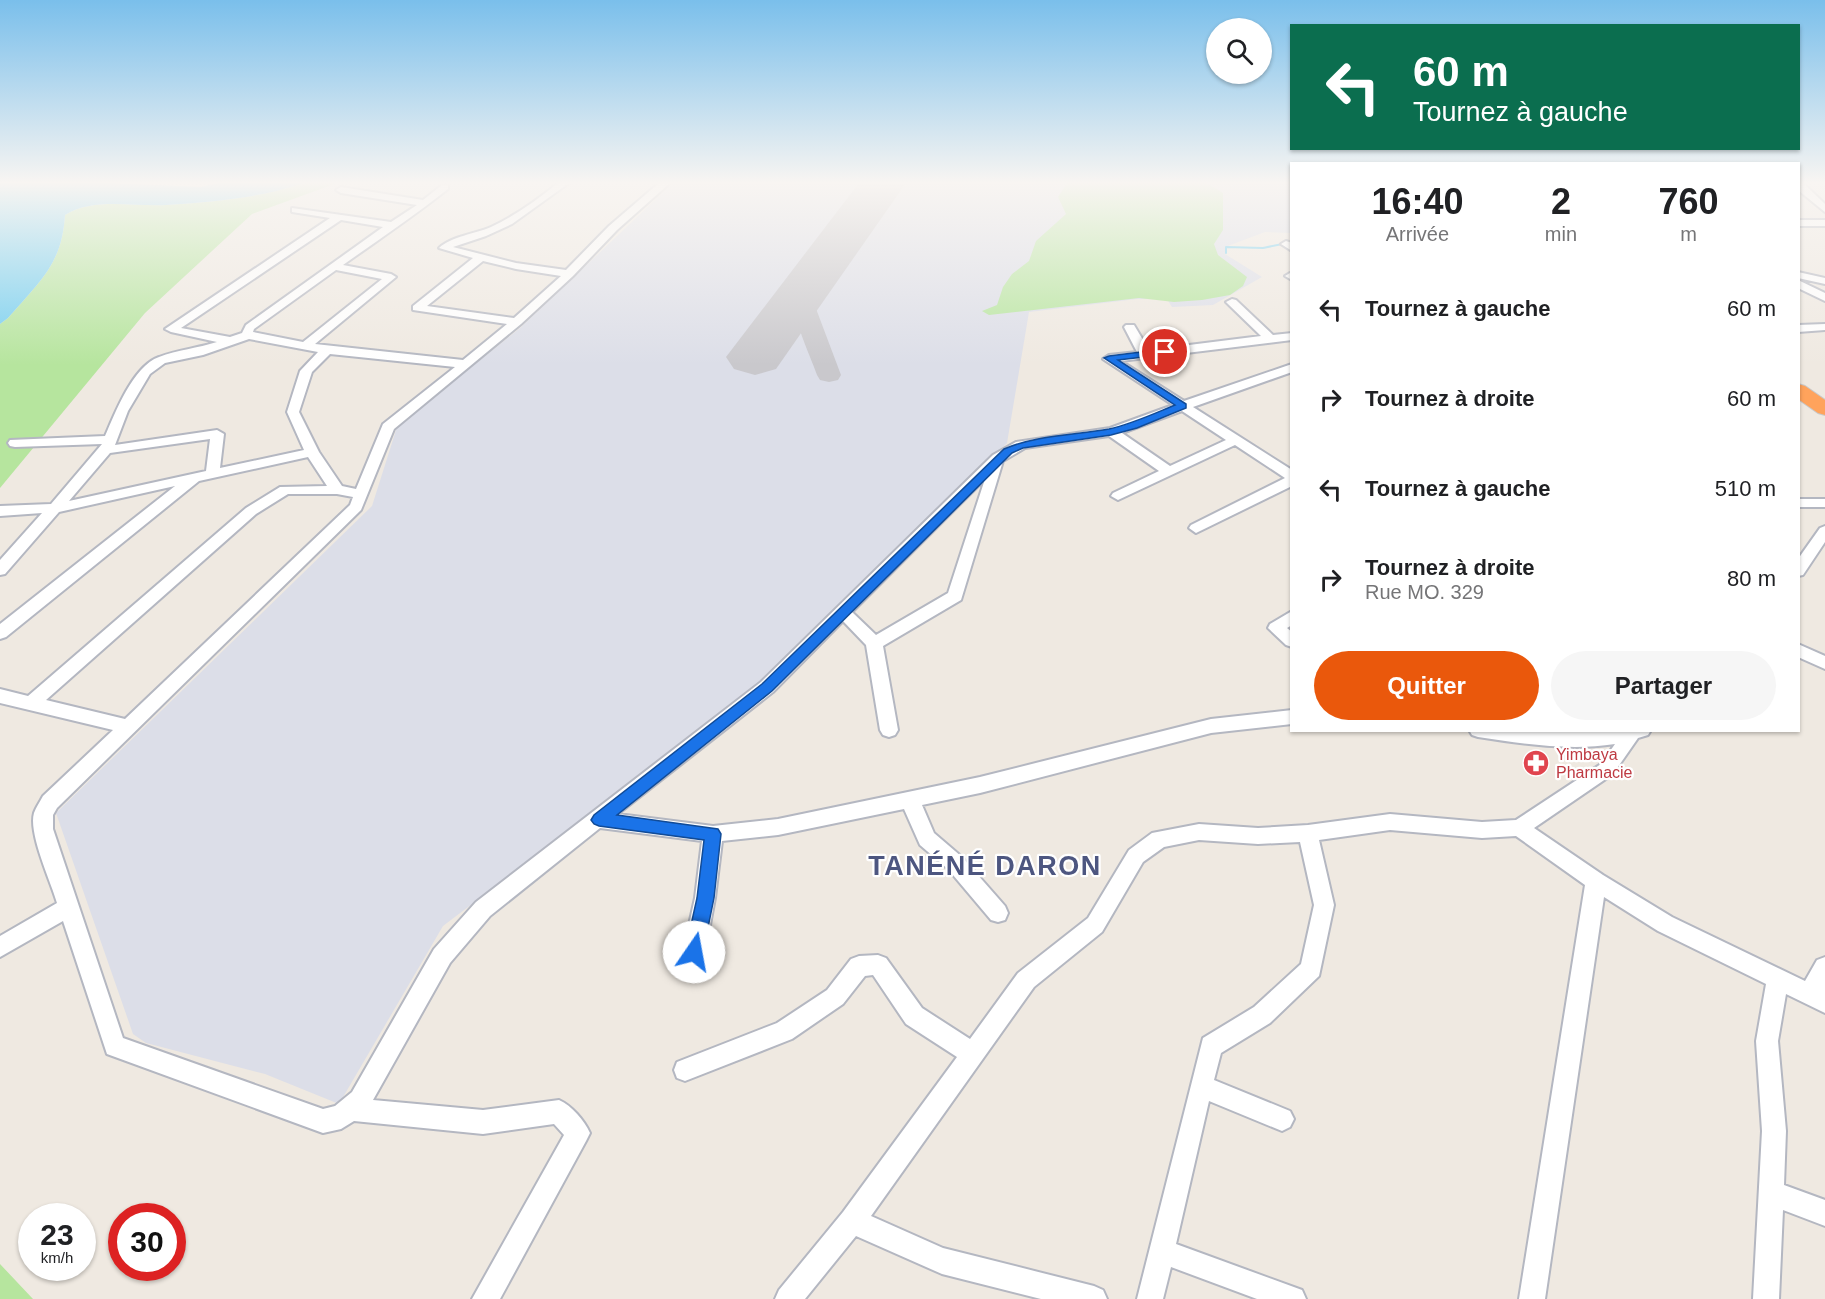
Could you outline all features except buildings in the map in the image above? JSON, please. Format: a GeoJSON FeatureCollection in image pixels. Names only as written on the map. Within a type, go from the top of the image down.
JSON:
{"type":"FeatureCollection","features":[{"type":"Feature","properties":{"kind":"highway"},"geometry":{"type":"LineString","coordinates":[[1800,392],[1824,411]]}},
{"type":"Feature","properties":{"kind":"highway"},"geometry":{"type":"LineString","coordinates":[[1800,403],[1824,411]]}},
{"type":"Feature","properties":{"kind":"street"},"geometry":{"type":"LineString","coordinates":[[231,341],[171,329],[299,244]]}},
{"type":"Feature","properties":{"kind":"street"},"geometry":{"type":"LineString","coordinates":[[248,335],[247,331],[250,327],[367,244]]}},
{"type":"Feature","properties":{"kind":"street"},"geometry":{"type":"LineString","coordinates":[[452,244],[444,248],[516,266],[569,274]]}},
{"type":"Feature","properties":{"kind":"street"},"geometry":{"type":"LineString","coordinates":[[598,244],[517,322],[388,427],[356,507],[50,802],[43,814],[43,829],[115,1046],[322,1121],[341,1117],[360,1100],[442,956],[483,909],[767,687],[999,458],[1021,446],[1111,432],[1133,426],[1290,369]]}},
{"type":"Feature","properties":{"kind":"street"},"geometry":{"type":"LineString","coordinates":[[480,258],[417,308],[517,322]]}},
{"type":"Feature","properties":{"kind":"street"},"geometry":{"type":"LineString","coordinates":[[305,346],[391,277],[335,267]]}},
{"type":"Feature","properties":{"kind":"street"},"geometry":{"type":"LineString","coordinates":[[1800,275],[1825,281]]}},
{"type":"Feature","properties":{"kind":"street"},"geometry":{"type":"LineString","coordinates":[[1800,284],[1825,298]]}},
{"type":"Feature","properties":{"kind":"street"},"geometry":{"type":"LineString","coordinates":[[1232,302],[1270,339]]}},
{"type":"Feature","properties":{"kind":"street"},"geometry":{"type":"LineString","coordinates":[[1130,327],[1145,355]]}},
{"type":"Feature","properties":{"kind":"street"},"geometry":{"type":"LineString","coordinates":[[1800,329],[1825,327]]}},
{"type":"Feature","properties":{"kind":"street"},"geometry":{"type":"LineString","coordinates":[[0,570],[56,508],[108,445],[122,411],[145,372],[161,360],[199,352],[248,335],[327,350],[465,364]]}},
{"type":"Feature","properties":{"kind":"street"},"geometry":{"type":"LineString","coordinates":[[1290,336],[1109,358],[1290,477]]}},
{"type":"Feature","properties":{"kind":"street"},"geometry":{"type":"LineString","coordinates":[[327,350],[306,371],[293,412],[312,452],[337,490]]}},
{"type":"Feature","properties":{"kind":"street"},"geometry":{"type":"LineString","coordinates":[[1111,432],[1170,472]]}},
{"type":"Feature","properties":{"kind":"street"},"geometry":{"type":"LineString","coordinates":[[15,444],[108,445],[217,434],[213,472]]}},
{"type":"Feature","properties":{"kind":"street"},"geometry":{"type":"LineString","coordinates":[[1118,496],[1236,440]]}},
{"type":"Feature","properties":{"kind":"street"},"geometry":{"type":"LineString","coordinates":[[0,511],[56,508],[312,452]]}},
{"type":"Feature","properties":{"kind":"street"},"geometry":{"type":"LineString","coordinates":[[874,643],[954,596],[999,458]]}},
{"type":"Feature","properties":{"kind":"street"},"geometry":{"type":"LineString","coordinates":[[0,633],[196,476]]}},
{"type":"Feature","properties":{"kind":"street"},"geometry":{"type":"LineString","coordinates":[[1196,528],[1290,479]]}},
{"type":"Feature","properties":{"kind":"street"},"geometry":{"type":"LineString","coordinates":[[30,704],[251,511],[285,490],[337,490],[363,494]]}},
{"type":"Feature","properties":{"kind":"street"},"geometry":{"type":"LineString","coordinates":[[1800,503],[1825,503]]}},
{"type":"Feature","properties":{"kind":"street"},"geometry":{"type":"LineString","coordinates":[[1800,568],[1825,531]]}},
{"type":"Feature","properties":{"kind":"street"},"geometry":{"type":"LineString","coordinates":[[843,612],[874,643],[889,730]]}},
{"type":"Feature","properties":{"kind":"street"},"geometry":{"type":"LineString","coordinates":[[1290,618],[1276,628],[1290,639]]}},
{"type":"Feature","properties":{"kind":"street"},"geometry":{"type":"LineString","coordinates":[[1800,651],[1825,663]]}},
{"type":"Feature","properties":{"kind":"street"},"geometry":{"type":"LineString","coordinates":[[0,696],[130,727]]}},
{"type":"Feature","properties":{"kind":"street"},"geometry":{"type":"LineString","coordinates":[[599,820],[713,834],[778,828],[980,785],[1211,726],[1290,717]]}},
{"type":"Feature","properties":{"kind":"street"},"geometry":{"type":"LineString","coordinates":[[1498,732],[1569,740],[1636,733]]}},
{"type":"Feature","properties":{"kind":"street"},"geometry":{"type":"LineString","coordinates":[[788,1299],[852,1221],[1026,980],[1095,925],[1136,856],[1159,839],[1199,832],[1258,836],[1308,833],[1390,822],[1482,830],[1519,828],[1607,769],[1636,733]]}},
{"type":"Feature","properties":{"kind":"street"},"geometry":{"type":"LineString","coordinates":[[910,800],[927,839],[962,871],[998,913]]}},
{"type":"Feature","properties":{"kind":"street"},"geometry":{"type":"LineString","coordinates":[[1519,828],[1596,881],[1665,924],[1818,997],[1825,967]]}},
{"type":"Feature","properties":{"kind":"street"},"geometry":{"type":"LineString","coordinates":[[1150,1299],[1211,1046],[1262,1016],[1311,969],[1324,905],[1308,833]]}},
{"type":"Feature","properties":{"kind":"street"},"geometry":{"type":"LineString","coordinates":[[694,952],[705,898],[713,834]]}},
{"type":"Feature","properties":{"kind":"street"},"geometry":{"type":"LineString","coordinates":[[1532,1299],[1596,881]]}},
{"type":"Feature","properties":{"kind":"street"},"geometry":{"type":"LineString","coordinates":[[0,947],[69,907]]}},
{"type":"Feature","properties":{"kind":"street"},"geometry":{"type":"LineString","coordinates":[[685,1070],[784,1031],[835,997],[859,966],[878,965],[914,1016],[974,1054]]}},
{"type":"Feature","properties":{"kind":"street"},"geometry":{"type":"LineString","coordinates":[[1766,1299],[1774,1131],[1767,1041],[1778,979]]}},
{"type":"Feature","properties":{"kind":"street"},"geometry":{"type":"LineString","coordinates":[[1200,1086],[1282,1119]]}},
{"type":"Feature","properties":{"kind":"street"},"geometry":{"type":"LineString","coordinates":[[349,1109],[483,1122],[559,1112],[578,1132],[485,1299]]}},
{"type":"Feature","properties":{"kind":"street"},"geometry":{"type":"LineString","coordinates":[[1771,1193],[1825,1213]]}},
{"type":"Feature","properties":{"kind":"street"},"geometry":{"type":"LineString","coordinates":[[852,1221],[942,1261],[1094,1299]]}},
{"type":"Feature","properties":{"kind":"street"},"geometry":{"type":"LineString","coordinates":[[1161,1251],[1293,1299]]}},
{"type":"Feature","properties":{"kind":"shaded area"},"geometry":{"type":"Polygon","coordinates":[[[609,244],[1234,244],[1225,247],[1225,254],[1262,277],[1213,305],[1172,307],[1167,299],[1137,299],[1029,312],[1007,443],[787,665],[443,926],[339,1104],[265,1074],[146,1043],[133,1034],[56,813],[372,506],[397,427],[520,328],[609,244]]]}},
{"type":"Feature","properties":{"kind":"green space"},"geometry":{"type":"Polygon","coordinates":[[[60,244],[220,244],[145,313],[0,488],[0,324],[39,283],[54,260],[60,244]]]}},
{"type":"Feature","properties":{"kind":"green space"},"geometry":{"type":"Polygon","coordinates":[[[1035,244],[1214,244],[1218,255],[1247,277],[1243,286],[1230,295],[1202,300],[1174,302],[1139,298],[989,315],[982,311],[997,305],[1003,287],[1012,274],[1029,261],[1035,244]]]}},
{"type":"Feature","properties":{"kind":"green space"},"geometry":{"type":"Polygon","coordinates":[[[0,1264],[33,1299],[0,1299],[0,1264]]]}},
{"type":"Feature","properties":{"kind":"water"},"geometry":{"type":"Polygon","coordinates":[[[0,244],[60,244],[54,260],[39,283],[0,324],[0,244]]]}},
{"type":"Feature","properties":{"kind":"waterway"},"geometry":{"type":"LineString","coordinates":[[1226,253],[1226,247],[1263,248],[1284,244]]}},
{"type":"Feature","properties":{"kind":"taxiway"},"geometry":{"type":"LineString","coordinates":[[805,289],[804,306],[829,375]]}},
{"type":"Feature","properties":{"kind":"runway"},"geometry":{"type":"LineString","coordinates":[[755,357],[838,244]]}},
{"type":"Feature","properties":{"kind":"place","name":"Yimbaya Pharmacie"},"geometry":{"type":"Point","coordinates":[1536,763]}},
{"type":"Feature","properties":{"kind":"district","name":"TANÉNÉ DARON"},"geometry":{"type":"Point","coordinates":[985,866]}},
{"type":"Feature","properties":{"kind":"route"},"geometry":{"type":"LineString","coordinates":[[694,952],[705,898],[713,834],[599,820],[767,687],[1008,451],[1021,446],[1111,432],[1133,426],[1183,406],[1109,358],[1165,352]]}}]}
